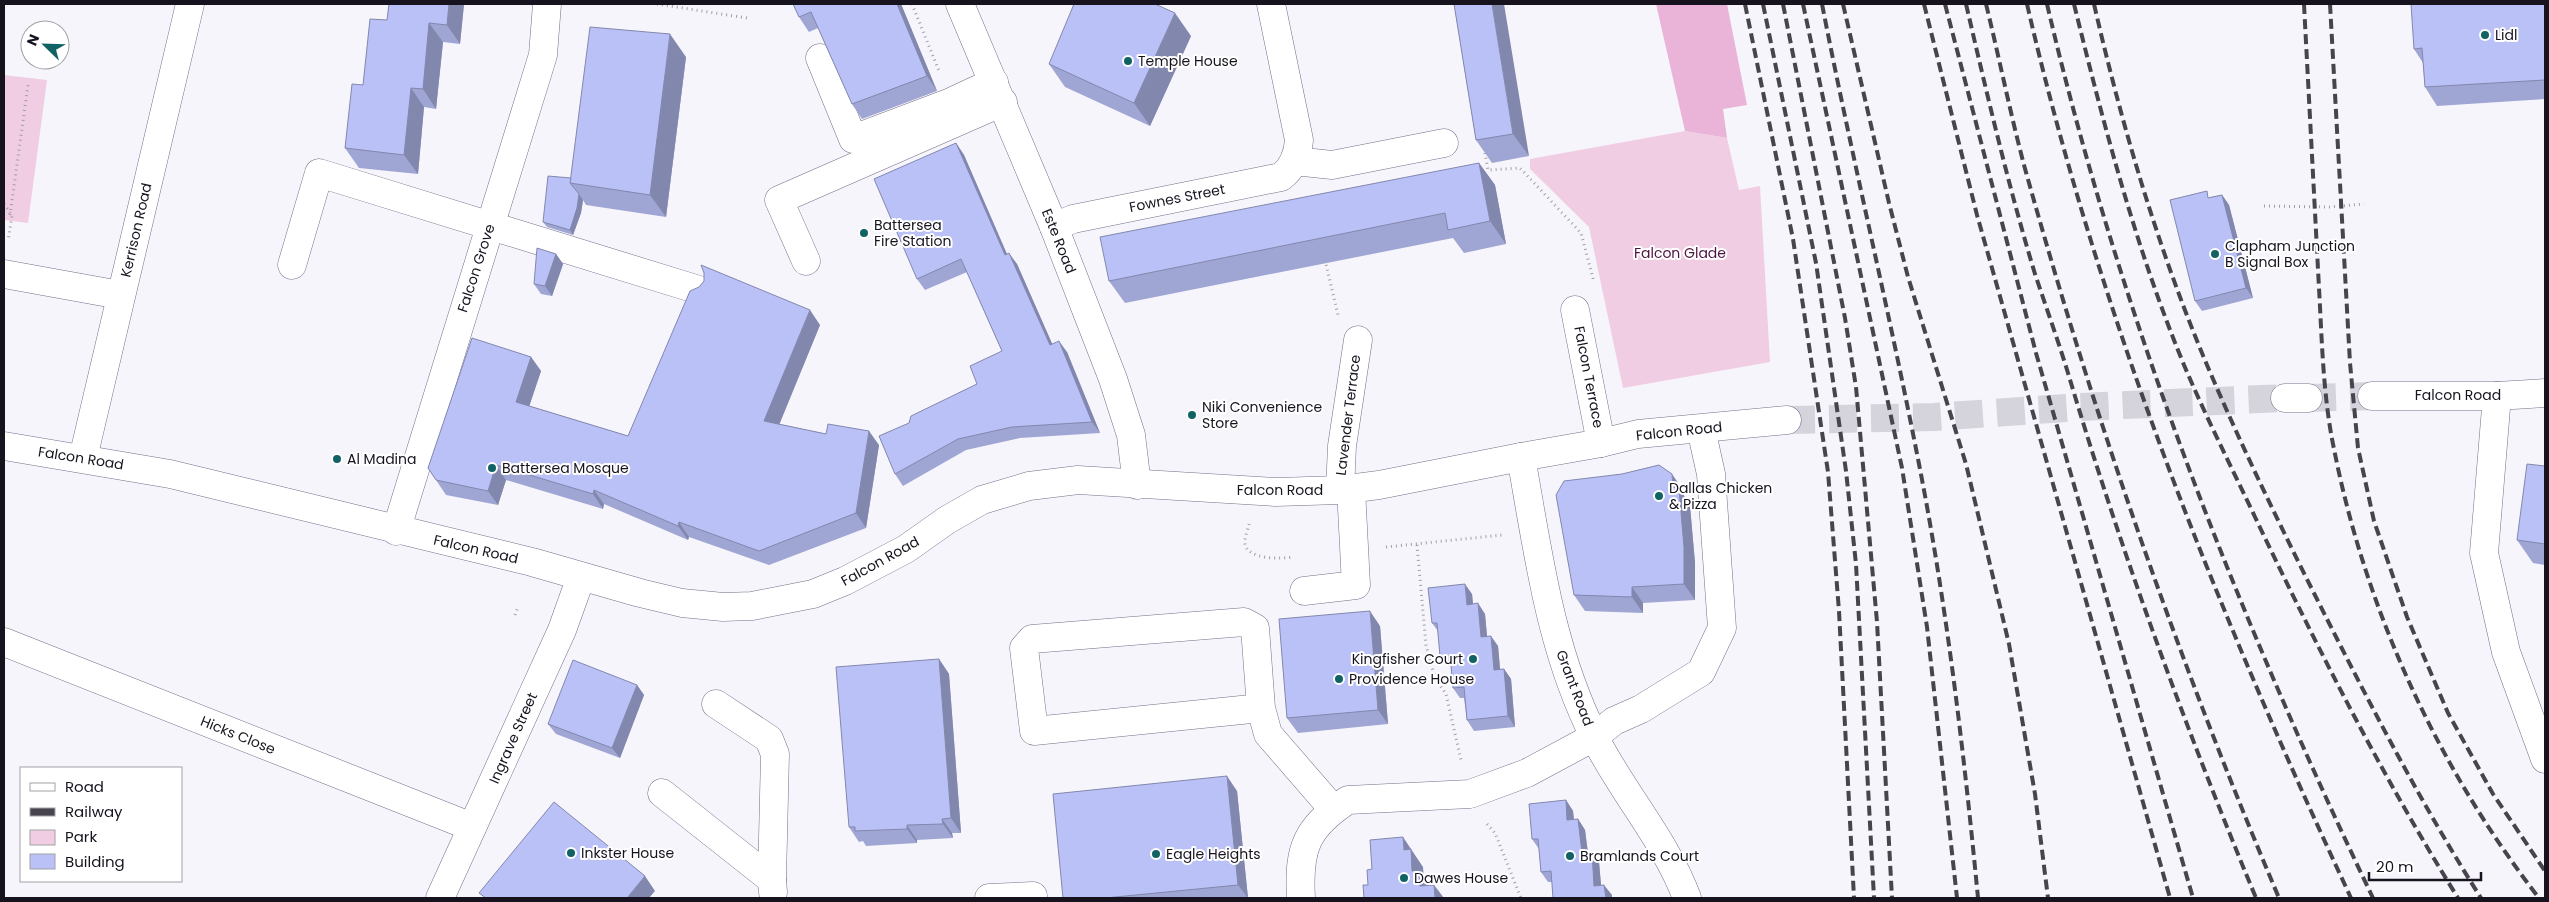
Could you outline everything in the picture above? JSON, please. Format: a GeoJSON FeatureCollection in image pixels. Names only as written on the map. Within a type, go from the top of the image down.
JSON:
{"type":"FeatureCollection","features":[{"type":"Feature","properties":{"kind":"street","name":"Kerrison Road"},"geometry":{"type":"LineString","coordinates":[[83,458],[190,4]]}},
{"type":"Feature","properties":{"kind":"street","name":"Falcon Grove"},"geometry":{"type":"LineString","coordinates":[[396,531],[543,55],[547,4]]}},
{"type":"Feature","properties":{"kind":"street","name":"Este Road"},"geometry":{"type":"LineString","coordinates":[[960,4],[1054,227],[1119,398],[1131,435],[1137,485]]}},
{"type":"Feature","properties":{"kind":"street"},"geometry":{"type":"LineString","coordinates":[[1272,4],[1298,140],[1298,152],[1294,161],[1332,165],[1444,143]]}},
{"type":"Feature","properties":{"kind":"street"},"geometry":{"type":"LineString","coordinates":[[820,58],[853,138],[951,102],[998,92]]}},
{"type":"Feature","properties":{"kind":"street"},"geometry":{"type":"LineString","coordinates":[[806,260],[780,200],[998,92]]}},
{"type":"Feature","properties":{"kind":"street","name":"Fownes Street"},"geometry":{"type":"LineString","coordinates":[[1054,227],[1088,216],[1282,177],[1294,161]]}},
{"type":"Feature","properties":{"kind":"street"},"geometry":{"type":"LineString","coordinates":[[292,265],[319,173],[491,224],[698,290]]}},
{"type":"Feature","properties":{"kind":"street"},"geometry":{"type":"LineString","coordinates":[[4,274],[120,295]]}},
{"type":"Feature","properties":{"kind":"street","name":"Falcon Terrace"},"geometry":{"type":"LineString","coordinates":[[1575,310],[1601,443]]}},
{"type":"Feature","properties":{"kind":"street","name":"Lavender Terrace"},"geometry":{"type":"LineString","coordinates":[[1304,591],[1356,585],[1342,446],[1358,340]]}},
{"type":"Feature","properties":{"kind":"street","name":"Falcon Road"},"geometry":{"type":"LineString","coordinates":[[2372,396],[2497,396],[2545,393]]}},
{"type":"Feature","properties":{"kind":"street"},"geometry":{"type":"LineString","coordinates":[[2497,396],[2492,433],[2484,554],[2506,652],[2545,759]]}},
{"type":"Feature","properties":{"kind":"street","name":"Falcon Road"},"geometry":{"type":"LineString","coordinates":[[4,446],[170,474],[396,531],[532,562],[682,603],[723,607],[752,606],[813,594],[845,581],[906,549],[947,520],[982,500],[1010,490],[1054,482],[1078,480],[1276,492],[1346,489],[1379,485],[1521,456],[1601,443],[1638,434],[1787,420]]}},
{"type":"Feature","properties":{"kind":"street"},"geometry":{"type":"LineString","coordinates":[[1301,898],[1300,871],[1303,852],[1310,832],[1333,809],[1348,800],[1470,794],[1528,773],[1594,737],[1614,721],[1641,709],[1701,672],[1722,628],[1711,474],[1701,429]]}},
{"type":"Feature","properties":{"kind":"street","name":"Grant Road"},"geometry":{"type":"LineString","coordinates":[[1521,456],[1554,633],[1572,687],[1594,737],[1648,825],[1683,886],[1687,898]]}},
{"type":"Feature","properties":{"kind":"street","name":"Ingrave Street"},"geometry":{"type":"LineString","coordinates":[[440,898],[562,630],[582,577]]}},
{"type":"Feature","properties":{"kind":"street"},"geometry":{"type":"LineString","coordinates":[[1261,708],[1034,731],[1024,648],[1032,638],[1244,622],[1255,628],[1261,708],[1268,734],[1333,809]]}},
{"type":"Feature","properties":{"kind":"street","name":"Hicks Close"},"geometry":{"type":"LineString","coordinates":[[4,642],[472,827]]}},
{"type":"Feature","properties":{"kind":"street"},"geometry":{"type":"LineString","coordinates":[[716,704],[769,739],[775,754],[773,889]]}},
{"type":"Feature","properties":{"kind":"street"},"geometry":{"type":"LineString","coordinates":[[662,793],[773,889]]}},
{"type":"Feature","properties":{"kind":"street"},"geometry":{"type":"LineString","coordinates":[[989,898],[1033,896]]}},
{"type":"Feature","properties":{"kind":"path"},"geometry":{"type":"LineString","coordinates":[[656,4],[747,18]]}},
{"type":"Feature","properties":{"kind":"path"},"geometry":{"type":"LineString","coordinates":[[912,4],[951,102]]}},
{"type":"Feature","properties":{"kind":"path"},"geometry":{"type":"LineString","coordinates":[[8,244],[10,214],[28,85]]}},
{"type":"Feature","properties":{"kind":"path"},"geometry":{"type":"LineString","coordinates":[[1483,140],[1489,175]]}},
{"type":"Feature","properties":{"kind":"path"},"geometry":{"type":"LineString","coordinates":[[1488,170],[1520,168],[1581,233],[1599,302],[1575,310]]}},
{"type":"Feature","properties":{"kind":"path"},"geometry":{"type":"LineString","coordinates":[[4,204],[10,214]]}},
{"type":"Feature","properties":{"kind":"path"},"geometry":{"type":"LineString","coordinates":[[2264,206],[2330,207],[2364,204]]}},
{"type":"Feature","properties":{"kind":"path"},"geometry":{"type":"LineString","coordinates":[[1322,251],[1340,323],[1358,340]]}},
{"type":"Feature","properties":{"kind":"path"},"geometry":{"type":"LineString","coordinates":[[1245,538],[1251,518]]}},
{"type":"Feature","properties":{"kind":"path"},"geometry":{"type":"LineString","coordinates":[[1461,761],[1446,694],[1435,678],[1426,645],[1417,545],[1498,534],[1536,543]]}},
{"type":"Feature","properties":{"kind":"path"},"geometry":{"type":"LineString","coordinates":[[515,615],[518,607]]}},
{"type":"Feature","properties":{"kind":"path"},"geometry":{"type":"LineString","coordinates":[[1482,819],[1495,833],[1521,898]]}},
{"type":"Feature","properties":{"kind":"green space"},"geometry":{"type":"Polygon","coordinates":[[[4,75],[47,80],[28,223],[4,220],[4,75]]]}},
{"type":"Feature","properties":{"kind":"green space","name":"Falcon Glade"},"geometry":{"type":"Polygon","coordinates":[[[1685,131],[1727,138],[1739,190],[1760,186],[1770,362],[1623,388],[1589,227],[1530,169],[1530,159],[1685,131]]]}},
{"type":"Feature","properties":{"kind":"shaded area"},"geometry":{"type":"Polygon","coordinates":[[[1656,4],[1727,4],[1747,105],[1723,109],[1727,138],[1685,131],[1656,4]]]}},
{"type":"Feature","properties":{"kind":"building"},"geometry":{"type":"Polygon","coordinates":[[[389,4],[449,4],[447,25],[429,23],[423,89],[411,88],[404,155],[345,148],[352,84],[363,85],[370,19],[387,20],[389,4]]]}},
{"type":"Feature","properties":{"kind":"building"},"geometry":{"type":"Polygon","coordinates":[[[793,4],[897,4],[927,76],[852,104],[811,12],[799,17],[793,4]]]}},
{"type":"Feature","properties":{"kind":"building","name":"Temple House"},"geometry":{"type":"Polygon","coordinates":[[[1074,4],[1155,4],[1175,13],[1134,103],[1049,64],[1074,4]]]}},
{"type":"Feature","properties":{"kind":"building"},"geometry":{"type":"Polygon","coordinates":[[[1454,4],[1492,4],[1513,134],[1476,140],[1454,4]]]}},
{"type":"Feature","properties":{"kind":"building","name":"Lidl"},"geometry":{"type":"Polygon","coordinates":[[[2411,4],[2545,4],[2545,80],[2425,87],[2422,48],[2414,49],[2411,4]]]}},
{"type":"Feature","properties":{"kind":"building"},"geometry":{"type":"Polygon","coordinates":[[[590,27],[670,34],[650,195],[570,183],[590,27]]]}},
{"type":"Feature","properties":{"kind":"building"},"geometry":{"type":"Polygon","coordinates":[[[956,143],[1005,255],[1009,253],[1050,345],[1059,341],[1092,422],[1012,427],[958,439],[895,474],[879,436],[909,423],[911,416],[977,384],[970,366],[1002,351],[961,259],[917,279],[874,179],[956,143]]]}},
{"type":"Feature","properties":{"kind":"building"},"geometry":{"type":"Polygon","coordinates":[[[1479,163],[1490,221],[1448,230],[1445,213],[1109,281],[1100,237],[1479,163]]]}},
{"type":"Feature","properties":{"kind":"building"},"geometry":{"type":"Polygon","coordinates":[[[548,176],[571,178],[570,183],[579,194],[570,230],[543,222],[548,176]]]}},
{"type":"Feature","properties":{"kind":"building","name":"Clapham Junction B Signal Box"},"geometry":{"type":"Polygon","coordinates":[[[2207,191],[2208,198],[2222,195],[2246,288],[2195,301],[2170,200],[2207,191]]]}},
{"type":"Feature","properties":{"kind":"building"},"geometry":{"type":"Polygon","coordinates":[[[537,248],[556,254],[545,286],[534,284],[537,248]]]}},
{"type":"Feature","properties":{"kind":"building"},"geometry":{"type":"Polygon","coordinates":[[[701,265],[810,310],[764,421],[826,434],[828,424],[869,431],[856,513],[759,551],[679,522],[678,526],[594,490],[593,494],[496,465],[488,491],[436,480],[428,468],[472,338],[531,357],[516,402],[628,436],[690,291],[699,287],[704,281],[701,265]]]}},
{"type":"Feature","properties":{"kind":"building"},"geometry":{"type":"Polygon","coordinates":[[[2527,464],[2545,466],[2545,544],[2517,540],[2527,464]]]}},
{"type":"Feature","properties":{"kind":"building"},"geometry":{"type":"Polygon","coordinates":[[[1659,465],[1672,474],[1673,487],[1679,489],[1684,547],[1684,584],[1632,587],[1632,597],[1574,595],[1556,495],[1564,481],[1622,474],[1659,465]]]}},
{"type":"Feature","properties":{"kind":"building","name":"Kingfisher Court"},"geometry":{"type":"Polygon","coordinates":[[[1465,584],[1467,605],[1478,603],[1481,637],[1491,636],[1494,670],[1504,669],[1508,716],[1467,720],[1464,687],[1453,688],[1450,655],[1440,656],[1437,623],[1432,623],[1428,588],[1465,584]]]}},
{"type":"Feature","properties":{"kind":"building","name":"Providence House"},"geometry":{"type":"Polygon","coordinates":[[[1370,611],[1378,710],[1287,718],[1279,619],[1370,611]]]}},
{"type":"Feature","properties":{"kind":"building"},"geometry":{"type":"Polygon","coordinates":[[[939,659],[951,818],[942,819],[943,824],[907,825],[907,829],[855,831],[855,827],[849,827],[836,667],[939,659]]]}},
{"type":"Feature","properties":{"kind":"building"},"geometry":{"type":"Polygon","coordinates":[[[573,660],[637,685],[612,748],[548,724],[573,660]]]}},
{"type":"Feature","properties":{"kind":"building","name":"Eagle Heights"},"geometry":{"type":"Polygon","coordinates":[[[1227,776],[1238,885],[1105,898],[1063,898],[1053,794],[1227,776]]]}},
{"type":"Feature","properties":{"kind":"building","name":"Bramlands Court"},"geometry":{"type":"Polygon","coordinates":[[[1566,800],[1567,820],[1578,819],[1582,853],[1592,852],[1594,886],[1604,885],[1606,898],[1553,898],[1551,871],[1541,872],[1538,839],[1532,839],[1529,804],[1566,800]]]}},
{"type":"Feature","properties":{"kind":"building","name":"Inkster House"},"geometry":{"type":"Polygon","coordinates":[[[554,802],[645,876],[627,898],[486,898],[479,893],[554,802]]]}},
{"type":"Feature","properties":{"kind":"building"},"geometry":{"type":"Polygon","coordinates":[[[1403,837],[1404,850],[1411,849],[1412,871],[1418,871],[1420,886],[1434,885],[1435,898],[1364,898],[1363,885],[1368,885],[1367,870],[1372,869],[1370,840],[1403,837]]]}},
{"type":"Feature","properties":{"kind":"tunnel"},"geometry":{"type":"LineString","coordinates":[[2308,398],[2372,396]]}},
{"type":"Feature","properties":{"kind":"tunnel"},"geometry":{"type":"LineString","coordinates":[[1787,420],[1934,417],[2080,407],[2285,398]]}},
{"type":"Feature","properties":{"kind":"railway"},"geometry":{"type":"LineString","coordinates":[[1745,4],[1793,239],[1828,472],[1839,611],[1854,898]]}},
{"type":"Feature","properties":{"kind":"railway"},"geometry":{"type":"LineString","coordinates":[[1763,4],[1816,263],[1846,471],[1856,564],[1874,898]]}},
{"type":"Feature","properties":{"kind":"railway"},"geometry":{"type":"LineString","coordinates":[[1783,4],[1845,318],[1856,387],[1877,622],[1892,898]]}},
{"type":"Feature","properties":{"kind":"railway"},"geometry":{"type":"LineString","coordinates":[[1803,4],[1902,468],[1927,627],[1957,898]]}},
{"type":"Feature","properties":{"kind":"railway"},"geometry":{"type":"LineString","coordinates":[[1822,4],[1929,518],[1954,680],[1978,898]]}},
{"type":"Feature","properties":{"kind":"railway"},"geometry":{"type":"LineString","coordinates":[[1843,4],[1908,277],[1966,464],[2009,644],[2035,794],[2048,898]]}},
{"type":"Feature","properties":{"kind":"railway"},"geometry":{"type":"LineString","coordinates":[[1924,4],[1977,215],[2170,898]]}},
{"type":"Feature","properties":{"kind":"railway"},"geometry":{"type":"LineString","coordinates":[[1945,4],[2036,353],[2193,898]]}},
{"type":"Feature","properties":{"kind":"railway"},"geometry":{"type":"LineString","coordinates":[[1966,4],[1998,139],[2025,241],[2088,440],[2179,704],[2256,898]]}},
{"type":"Feature","properties":{"kind":"railway"},"geometry":{"type":"LineString","coordinates":[[1986,4],[2024,165],[2108,444],[2206,718],[2279,898]]}},
{"type":"Feature","properties":{"kind":"railway"},"geometry":{"type":"LineString","coordinates":[[2027,4],[2056,119],[2089,234],[2125,347],[2165,459],[2254,681],[2351,898]]}},
{"type":"Feature","properties":{"kind":"railway"},"geometry":{"type":"LineString","coordinates":[[2047,4],[2076,119],[2109,234],[2186,460],[2274,681],[2373,898]]}},
{"type":"Feature","properties":{"kind":"railway"},"geometry":{"type":"LineString","coordinates":[[2074,4],[2122,187],[2151,277],[2184,365],[2278,566],[2326,663],[2403,805],[2458,898]]}},
{"type":"Feature","properties":{"kind":"railway"},"geometry":{"type":"LineString","coordinates":[[2094,4],[2129,141],[2157,232],[2189,321],[2221,398],[2281,527],[2365,693],[2421,797],[2481,898]]}},
{"type":"Feature","properties":{"kind":"railway"},"geometry":{"type":"LineString","coordinates":[[2304,4],[2325,389],[2330,429],[2348,509],[2365,569],[2386,628],[2438,742],[2469,796],[2539,898]]}},
{"type":"Feature","properties":{"kind":"railway"},"geometry":{"type":"LineString","coordinates":[[2330,4],[2350,363],[2358,448],[2374,521],[2407,617],[2448,713],[2493,794],[2545,871]]}},
{"type":"Feature","properties":{"kind":"place","name":"Lidl"},"geometry":{"type":"Point","coordinates":[2485,35]}},
{"type":"Feature","properties":{"kind":"place","name":"Temple House"},"geometry":{"type":"Point","coordinates":[1128,61]}},
{"type":"Feature","properties":{"kind":"place","name":"Battersea Fire Station"},"geometry":{"type":"Point","coordinates":[864,233]}},
{"type":"Feature","properties":{"kind":"place","name":"Clapham Junction B Signal Box"},"geometry":{"type":"Point","coordinates":[2215,254]}},
{"type":"Feature","properties":{"kind":"place","name":"Niki Convenience Store"},"geometry":{"type":"Point","coordinates":[1192,415]}},
{"type":"Feature","properties":{"kind":"place","name":"Al Madina"},"geometry":{"type":"Point","coordinates":[337,459]}},
{"type":"Feature","properties":{"kind":"place","name":"Battersea Mosque"},"geometry":{"type":"Point","coordinates":[492,468]}},
{"type":"Feature","properties":{"kind":"place","name":"Dallas Chicken & Pizza"},"geometry":{"type":"Point","coordinates":[1659,496]}},
{"type":"Feature","properties":{"kind":"place","name":"Kingfisher Court"},"geometry":{"type":"Point","coordinates":[1473,659]}},
{"type":"Feature","properties":{"kind":"place","name":"Providence House"},"geometry":{"type":"Point","coordinates":[1339,679]}},
{"type":"Feature","properties":{"kind":"place","name":"Inkster House"},"geometry":{"type":"Point","coordinates":[571,853]}},
{"type":"Feature","properties":{"kind":"place","name":"Eagle Heights"},"geometry":{"type":"Point","coordinates":[1156,854]}},
{"type":"Feature","properties":{"kind":"place","name":"Bramlands Court"},"geometry":{"type":"Point","coordinates":[1570,856]}},
{"type":"Feature","properties":{"kind":"place","name":"Dawes House"},"geometry":{"type":"Point","coordinates":[1404,878]}}]}
